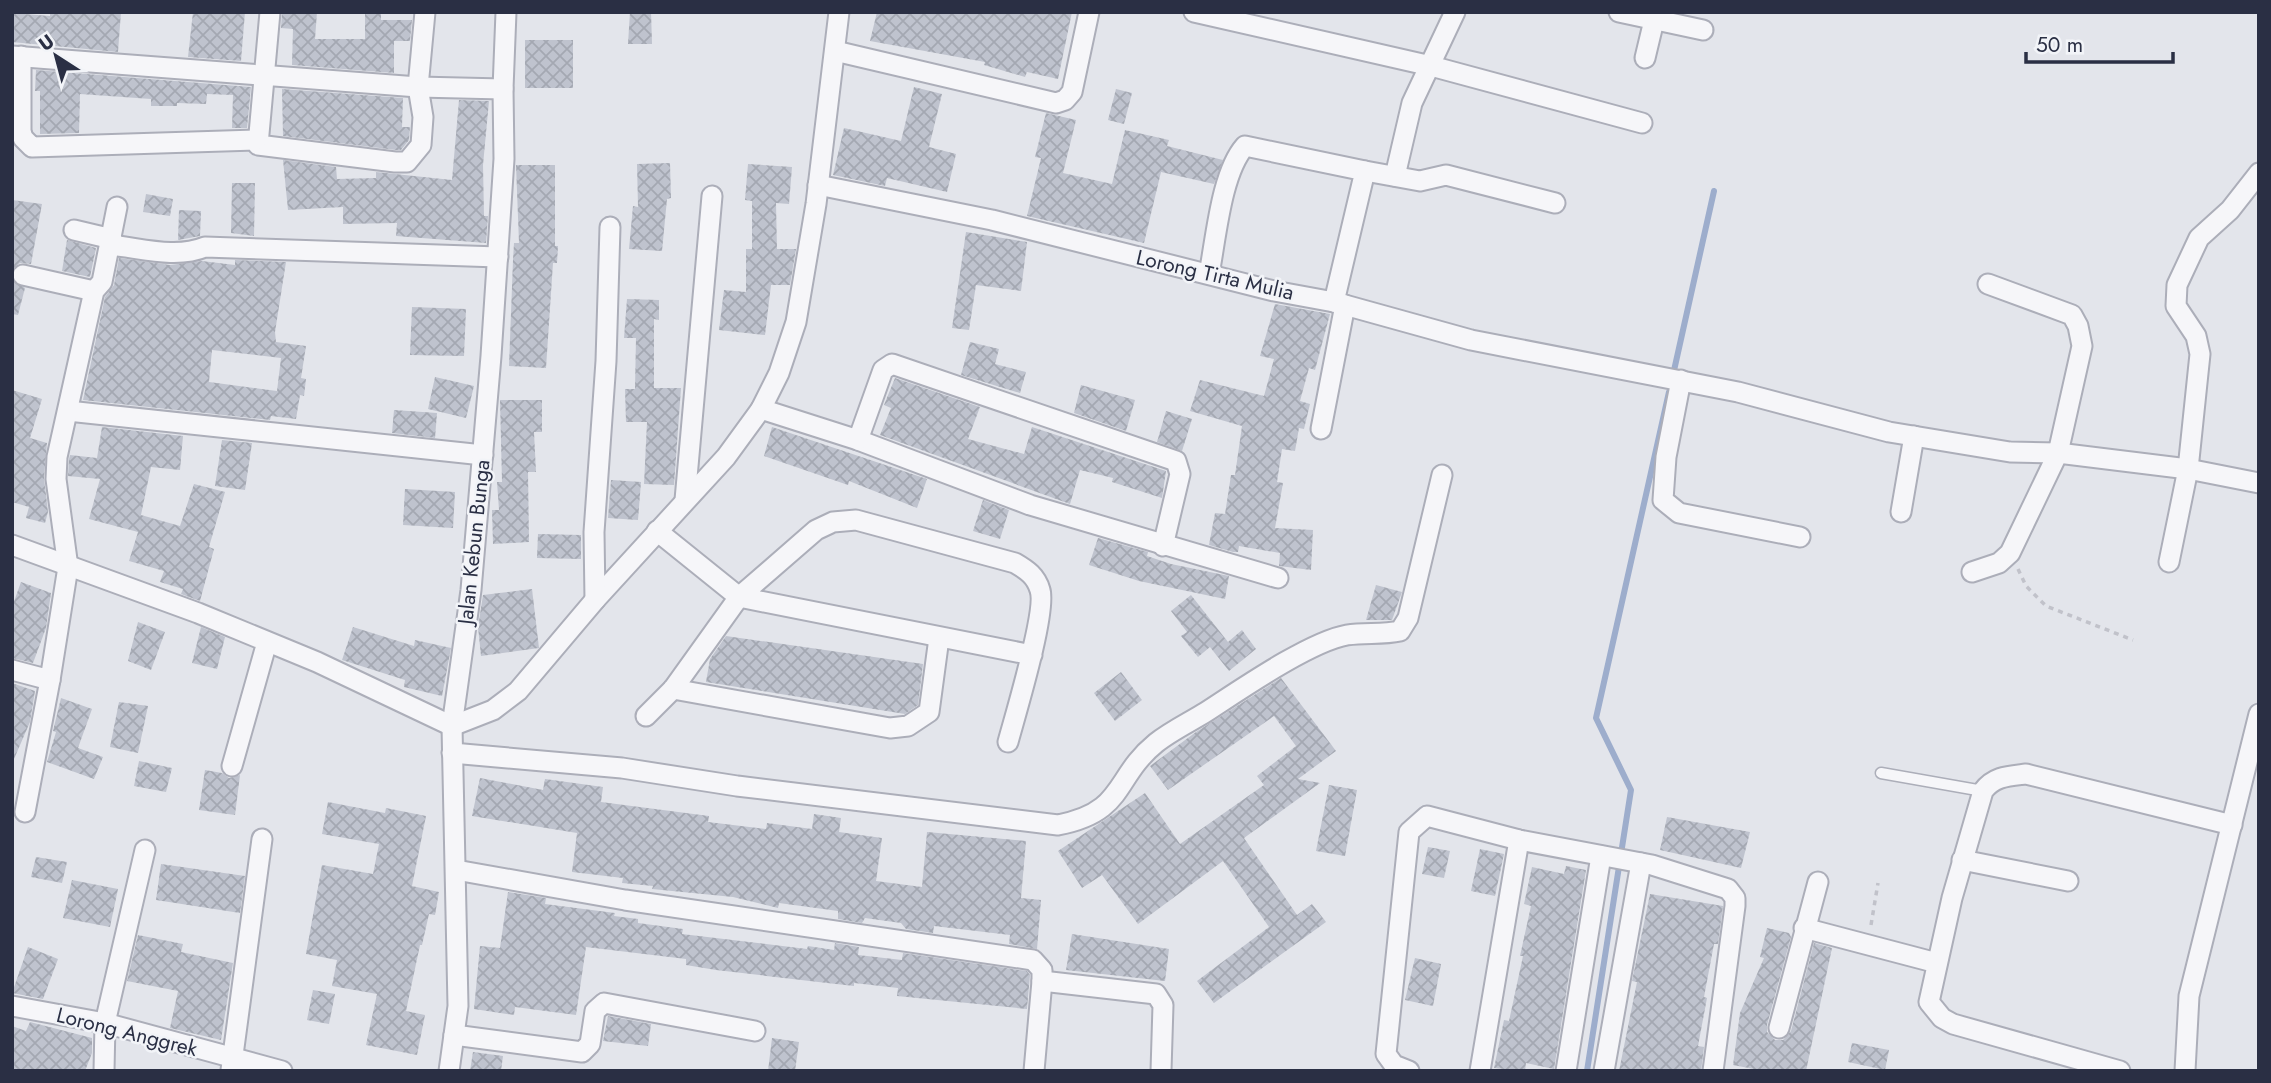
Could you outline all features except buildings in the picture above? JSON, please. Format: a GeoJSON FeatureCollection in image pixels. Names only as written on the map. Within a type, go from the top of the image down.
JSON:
{"type":"FeatureCollection","features":[{"type":"Feature","properties":{"kind":"street"},"geometry":{"type":"LineString","coordinates":[[270,12],[256,140],[261,148],[407,162],[421,145],[423,117],[418,87],[425,12]]}},
{"type":"Feature","properties":{"kind":"street","name":"Jalan Kebun Bunga"},"geometry":{"type":"LineString","coordinates":[[449,1071],[458,1006],[452,726],[471,590],[498,257],[504,159],[506,12]]}},
{"type":"Feature","properties":{"kind":"street"},"geometry":{"type":"LineString","coordinates":[[12,545],[198,613],[452,726],[493,709],[518,691],[595,600],[726,457],[761,409],[779,373],[796,322],[818,185],[839,12]]}},
{"type":"Feature","properties":{"kind":"street"},"geometry":{"type":"LineString","coordinates":[[835,51],[1056,103],[1065,100],[1072,92],[1088,12]]}},
{"type":"Feature","properties":{"kind":"street"},"geometry":{"type":"LineString","coordinates":[[1194,12],[1431,66],[1642,123]]}},
{"type":"Feature","properties":{"kind":"street"},"geometry":{"type":"LineString","coordinates":[[1395,176],[1412,103],[1455,12]]}},
{"type":"Feature","properties":{"kind":"street"},"geometry":{"type":"LineString","coordinates":[[1619,12],[1655,16],[1703,30]]}},
{"type":"Feature","properties":{"kind":"street"},"geometry":{"type":"LineString","coordinates":[[1644,58],[1655,16]]}},
{"type":"Feature","properties":{"kind":"street"},"geometry":{"type":"LineString","coordinates":[[256,140],[32,147],[23,138],[21,131],[17,56],[418,87],[503,89]]}},
{"type":"Feature","properties":{"kind":"street"},"geometry":{"type":"LineString","coordinates":[[1209,274],[1227,187],[1245,146],[1427,181],[1446,175],[1555,203]]}},
{"type":"Feature","properties":{"kind":"street"},"geometry":{"type":"LineString","coordinates":[[1321,429],[1340,304],[1365,171]]}},
{"type":"Feature","properties":{"kind":"street"},"geometry":{"type":"LineString","coordinates":[[2169,562],[2188,469],[2200,354],[2196,336],[2176,306],[2177,285],[2199,238],[2230,210],[2259,173]]}},
{"type":"Feature","properties":{"kind":"street","name":"Lorong Tirta Mulia"},"geometry":{"type":"LineString","coordinates":[[818,185],[992,220],[1274,291],[1340,304],[1471,340],[1612,365],[1914,436],[2010,452],[2058,453],[2188,469],[2259,483]]}},
{"type":"Feature","properties":{"kind":"street"},"geometry":{"type":"LineString","coordinates":[[685,500],[712,195]]}},
{"type":"Feature","properties":{"kind":"street"},"geometry":{"type":"LineString","coordinates":[[25,812],[68,567],[56,479],[57,457],[94,291],[102,282],[117,207]]}},
{"type":"Feature","properties":{"kind":"street"},"geometry":{"type":"LineString","coordinates":[[595,600],[594,532],[606,361],[610,227]]}},
{"type":"Feature","properties":{"kind":"street"},"geometry":{"type":"LineString","coordinates":[[74,230],[111,242],[178,253],[192,253],[205,247],[498,257]]}},
{"type":"Feature","properties":{"kind":"street"},"geometry":{"type":"LineString","coordinates":[[23,275],[94,291]]}},
{"type":"Feature","properties":{"kind":"street"},"geometry":{"type":"LineString","coordinates":[[1972,572],[1999,563],[2010,553],[2058,453],[2082,346],[2078,326],[2072,315],[1988,284]]}},
{"type":"Feature","properties":{"kind":"street"},"geometry":{"type":"LineString","coordinates":[[858,440],[883,370],[892,364],[1176,461],[1180,474],[1163,546]]}},
{"type":"Feature","properties":{"kind":"street"},"geometry":{"type":"LineString","coordinates":[[1679,380],[1667,457],[1663,500],[1667,506],[1678,513],[1800,537]]}},
{"type":"Feature","properties":{"kind":"street"},"geometry":{"type":"LineString","coordinates":[[761,409],[858,440],[1030,505],[1278,578]]}},
{"type":"Feature","properties":{"kind":"street"},"geometry":{"type":"LineString","coordinates":[[68,411],[483,455]]}},
{"type":"Feature","properties":{"kind":"street"},"geometry":{"type":"LineString","coordinates":[[1901,512],[1914,436]]}},
{"type":"Feature","properties":{"kind":"street"},"geometry":{"type":"LineString","coordinates":[[452,753],[622,768],[737,786],[1058,825],[1086,820],[1111,800],[1155,744],[1253,682],[1305,652],[1347,635],[1380,636],[1400,631],[1408,618],[1442,475]]}},
{"type":"Feature","properties":{"kind":"street"},"geometry":{"type":"LineString","coordinates":[[646,716],[673,689],[739,597],[816,530],[834,522],[856,520],[1015,563],[1032,574],[1041,592],[1032,655],[1008,743]]}},
{"type":"Feature","properties":{"kind":"street"},"geometry":{"type":"LineString","coordinates":[[657,531],[739,597],[1032,655]]}},
{"type":"Feature","properties":{"kind":"street"},"geometry":{"type":"LineString","coordinates":[[673,689],[890,728],[908,726],[929,712],[939,638]]}},
{"type":"Feature","properties":{"kind":"street"},"geometry":{"type":"LineString","coordinates":[[232,766],[267,642]]}},
{"type":"Feature","properties":{"kind":"street"},"geometry":{"type":"LineString","coordinates":[[12,670],[50,680]]}},
{"type":"Feature","properties":{"kind":"street"},"geometry":{"type":"LineString","coordinates":[[2185,1071],[2189,996],[2259,714]]}},
{"type":"Feature","properties":{"kind":"street"},"geometry":{"type":"LineString","coordinates":[[2120,1071],[1942,1018],[1929,1002],[1962,860],[1983,791],[1989,783],[2003,776],[2026,774],[2231,825]]}},
{"type":"Feature","properties":{"kind":"street"},"geometry":{"type":"LineString","coordinates":[[1409,1071],[1394,1065],[1385,1054],[1409,832],[1427,816],[1519,840],[1636,862],[1728,889],[1735,898],[1713,1071]]}},
{"type":"Feature","properties":{"kind":"street"},"geometry":{"type":"LineString","coordinates":[[231,1065],[262,839]]}},
{"type":"Feature","properties":{"kind":"street"},"geometry":{"type":"LineString","coordinates":[[1480,1071],[1519,840]]}},
{"type":"Feature","properties":{"kind":"street"},"geometry":{"type":"LineString","coordinates":[[104,1071],[105,1023],[145,850]]}},
{"type":"Feature","properties":{"kind":"street"},"geometry":{"type":"LineString","coordinates":[[1566,1071],[1604,856]]}},
{"type":"Feature","properties":{"kind":"street"},"geometry":{"type":"LineString","coordinates":[[1962,860],[2068,881]]}},
{"type":"Feature","properties":{"kind":"street"},"geometry":{"type":"LineString","coordinates":[[1604,1071],[1636,862]]}},
{"type":"Feature","properties":{"kind":"street"},"geometry":{"type":"LineString","coordinates":[[456,870],[625,900],[1033,960],[1042,970],[1034,1071]]}},
{"type":"Feature","properties":{"kind":"street"},"geometry":{"type":"LineString","coordinates":[[1779,1028],[1818,882]]}},
{"type":"Feature","properties":{"kind":"street"},"geometry":{"type":"LineString","coordinates":[[1804,928],[1937,963]]}},
{"type":"Feature","properties":{"kind":"street"},"geometry":{"type":"LineString","coordinates":[[1042,981],[1156,994],[1163,1005],[1161,1071]]}},
{"type":"Feature","properties":{"kind":"street"},"geometry":{"type":"LineString","coordinates":[[454,1035],[582,1052],[590,1044],[595,1011],[604,1003],[755,1031]]}},
{"type":"Feature","properties":{"kind":"street","name":"Lorong Anggrek"},"geometry":{"type":"LineString","coordinates":[[12,1006],[105,1023],[231,1065],[282,1071]]}},
{"type":"Feature","properties":{"kind":"lane"},"geometry":{"type":"LineString","coordinates":[[1881,773],[1983,791]]}},
{"type":"Feature","properties":{"kind":"path"},"geometry":{"type":"LineString","coordinates":[[2010,553],[2026,586],[2046,606],[2133,640]]}},
{"type":"Feature","properties":{"kind":"path"},"geometry":{"type":"LineString","coordinates":[[1867,945],[1878,883]]}},
{"type":"Feature","properties":{"kind":"waterway"},"geometry":{"type":"LineString","coordinates":[[1673,375],[1714,191]]}},
{"type":"Feature","properties":{"kind":"waterway"},"geometry":{"type":"LineString","coordinates":[[1587,1071],[1631,790],[1596,718],[1669,392]]}}]}
